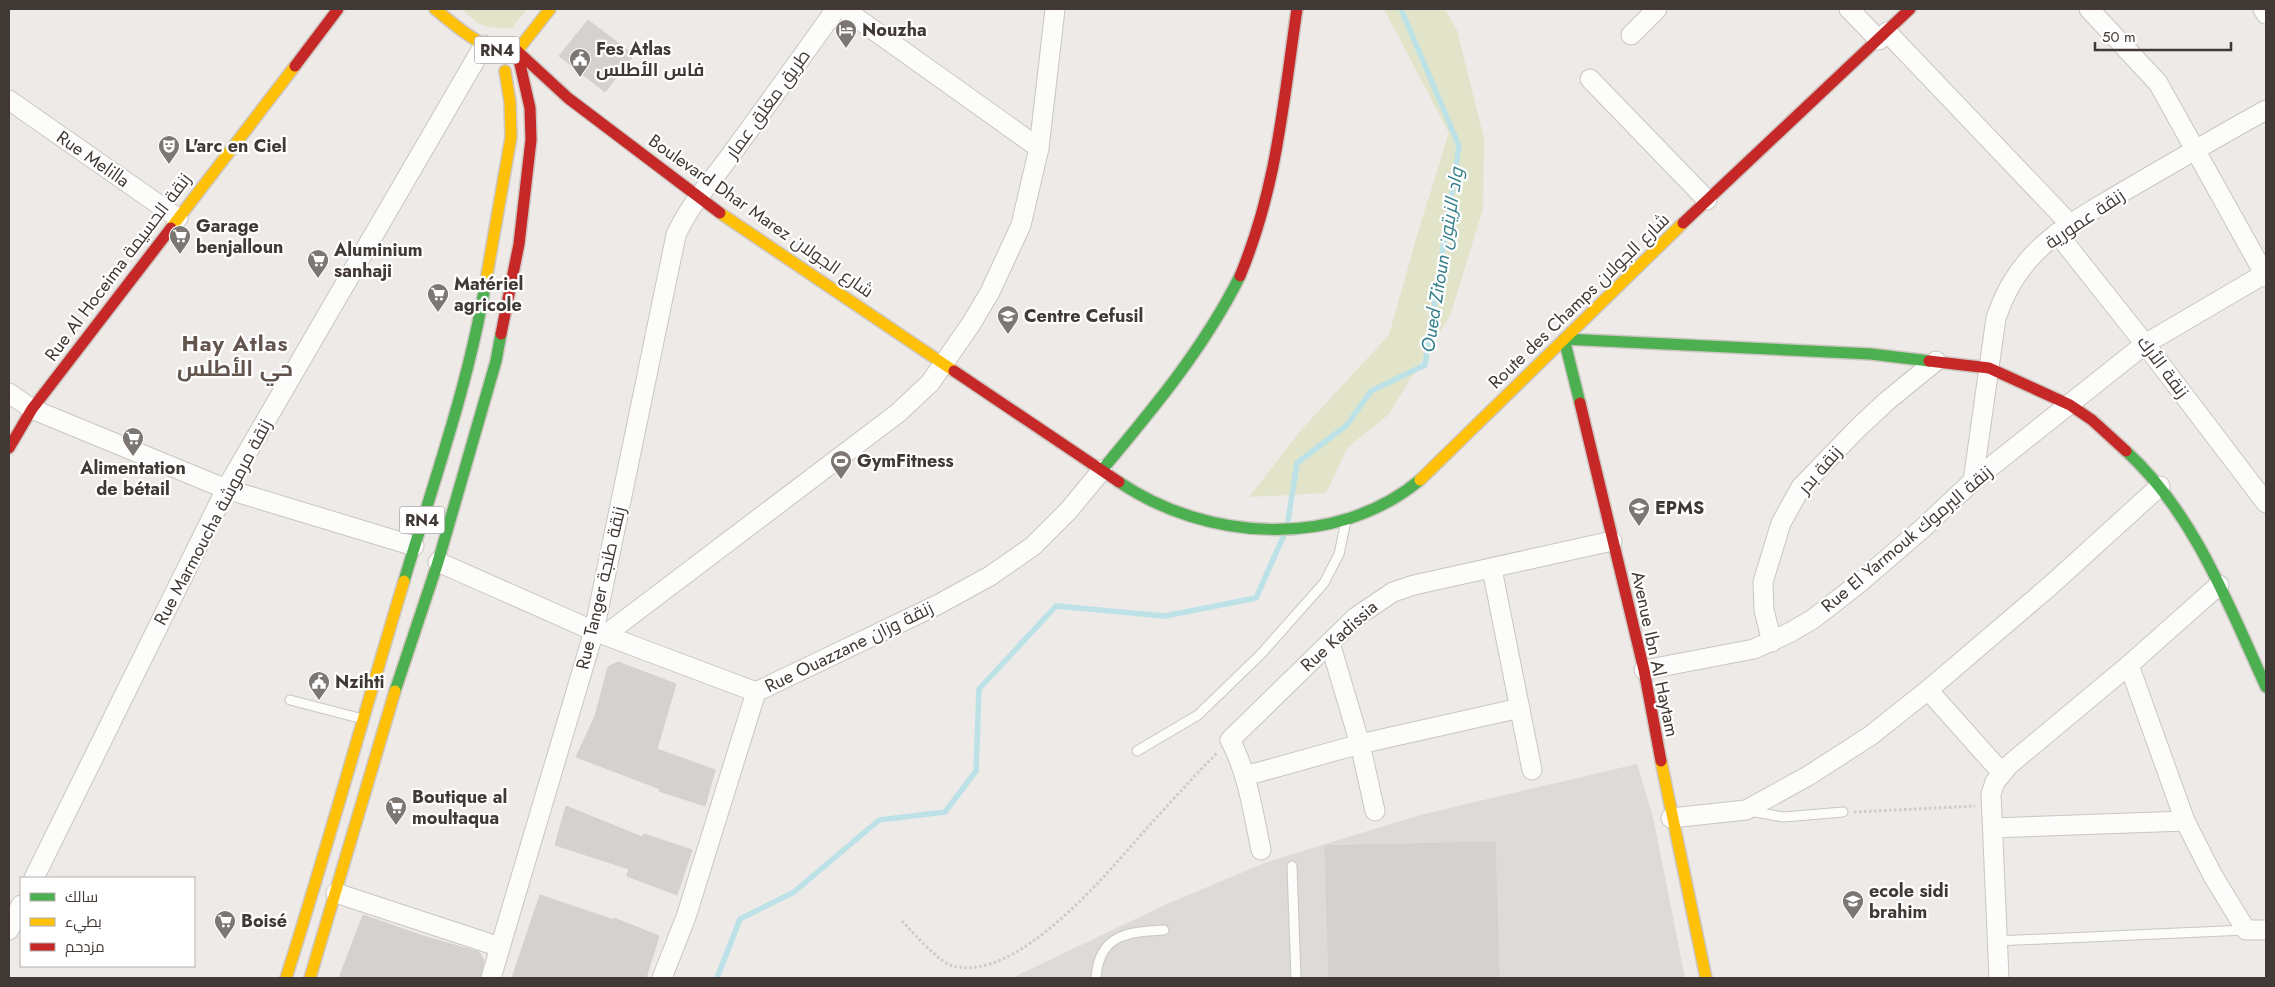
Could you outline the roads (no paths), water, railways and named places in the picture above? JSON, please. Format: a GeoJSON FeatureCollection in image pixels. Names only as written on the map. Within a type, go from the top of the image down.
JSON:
{"type":"FeatureCollection","features":[{"type":"Feature","properties":{"kind":"street","name":"RN4"},"geometry":{"type":"LineString","coordinates":[[435,9],[484,45],[511,51]]}},
{"type":"Feature","properties":{"kind":"street","name":"RN4"},"geometry":{"type":"LineString","coordinates":[[286,978],[315,887],[362,718],[452,421],[481,311],[510,137],[510,102],[505,76],[511,51],[550,9]]}},
{"type":"Feature","properties":{"kind":"street","name":"طريق مغلق عمار"},"geometry":{"type":"LineString","coordinates":[[697,197],[725,163],[836,9]]}},
{"type":"Feature","properties":{"kind":"street"},"geometry":{"type":"LineString","coordinates":[[844,9],[1039,148]]}},
{"type":"Feature","properties":{"kind":"street"},"geometry":{"type":"LineString","coordinates":[[600,633],[898,413],[930,383],[944,364],[985,300],[1022,225],[1039,148],[1055,9]]}},
{"type":"Feature","properties":{"kind":"street"},"geometry":{"type":"LineString","coordinates":[[1102,470],[1163,395],[1207,332],[1236,284],[1252,248],[1272,177],[1297,9]]}},
{"type":"Feature","properties":{"kind":"street"},"geometry":{"type":"LineString","coordinates":[[1631,35],[1657,9]]}},
{"type":"Feature","properties":{"kind":"street","name":"زنقة الأرك"},"geometry":{"type":"LineString","coordinates":[[1849,9],[1882,36],[2063,228],[2145,344],[2266,503]]}},
{"type":"Feature","properties":{"kind":"street","name":"Route des Champs شارع الجولان"},"geometry":{"type":"LineString","coordinates":[[1102,470],[1155,504],[1183,516],[1229,527],[1291,528],[1347,518],[1379,507],[1421,480],[1707,200],[1910,9]]}},
{"type":"Feature","properties":{"kind":"street"},"geometry":{"type":"LineString","coordinates":[[2089,9],[2158,83],[2266,275]]}},
{"type":"Feature","properties":{"kind":"street"},"geometry":{"type":"LineString","coordinates":[[2263,9],[2266,14]]}},
{"type":"Feature","properties":{"kind":"street","name":"Rue Al Hoceima زنقة الحسيمة"},"geometry":{"type":"LineString","coordinates":[[9,448],[32,409],[333,11]]}},
{"type":"Feature","properties":{"kind":"street","name":"Rue Marmoucha زنقة مرموشة"},"geometry":{"type":"LineString","coordinates":[[34,877],[226,489],[484,45]]}},
{"type":"Feature","properties":{"kind":"street","name":"RN4"},"geometry":{"type":"LineString","coordinates":[[310,978],[384,726],[438,562],[496,361],[519,244],[531,140],[530,108],[511,51]]}},
{"type":"Feature","properties":{"kind":"street","name":"Boulevard Dhar Marez شارع الجولان"},"geometry":{"type":"LineString","coordinates":[[511,51],[568,98],[697,197],[1102,470]]}},
{"type":"Feature","properties":{"kind":"street"},"geometry":{"type":"LineString","coordinates":[[1590,79],[1707,200]]}},
{"type":"Feature","properties":{"kind":"street","name":"Rue Melilla"},"geometry":{"type":"LineString","coordinates":[[9,100],[178,218]]}},
{"type":"Feature","properties":{"kind":"street","name":"زنقة عمورية"},"geometry":{"type":"LineString","coordinates":[[1973,481],[1996,318],[2005,294],[2016,274],[2033,255],[2063,228],[2195,149],[2266,110]]}},
{"type":"Feature","properties":{"kind":"street","name":"Rue Tanger زنقة طنجة"},"geometry":{"type":"LineString","coordinates":[[491,978],[600,633],[670,256],[684,217],[697,197]]}},
{"type":"Feature","properties":{"kind":"street","name":"Rue El Yarmouk زنقة اليرموك"},"geometry":{"type":"LineString","coordinates":[[1644,670],[1754,649],[1772,642],[1813,619],[1858,584],[1923,528],[1973,481],[2145,344],[2266,275]]}},
{"type":"Feature","properties":{"kind":"street"},"geometry":{"type":"LineString","coordinates":[[1564,339],[1779,348],[1936,361],[1989,368],[2070,405],[2092,420],[2118,442],[2160,486],[2183,518],[2219,585],[2266,687]]}},
{"type":"Feature","properties":{"kind":"street","name":"Avenue Ibn Al Haytam"},"geometry":{"type":"LineString","coordinates":[[1564,339],[1644,670],[1671,818],[1706,978]]}},
{"type":"Feature","properties":{"kind":"street","name":"زنقة بدر"},"geometry":{"type":"LineString","coordinates":[[1772,642],[1764,610],[1763,582],[1781,523],[1801,487],[1858,428],[1887,401],[1936,361]]}},
{"type":"Feature","properties":{"kind":"street"},"geometry":{"type":"LineString","coordinates":[[9,393],[32,409],[226,489],[414,546]]}},
{"type":"Feature","properties":{"kind":"street","name":"Rue Ouazzane زنقة وزان"},"geometry":{"type":"LineString","coordinates":[[662,978],[686,917],[756,692],[939,604],[990,576],[1033,546],[1069,510],[1102,470]]}},
{"type":"Feature","properties":{"kind":"street"},"geometry":{"type":"LineString","coordinates":[[1671,818],[1746,810],[1832,762],[1870,736],[1928,690],[2050,586],[2160,486]]}},
{"type":"Feature","properties":{"kind":"street","name":"Rue Kadissia"},"geometry":{"type":"LineString","coordinates":[[1245,776],[1239,756],[1230,740],[1356,617],[1393,592],[1414,585],[1612,541]]}},
{"type":"Feature","properties":{"kind":"street"},"geometry":{"type":"LineString","coordinates":[[438,562],[600,633],[756,692]]}},
{"type":"Feature","properties":{"kind":"street"},"geometry":{"type":"LineString","coordinates":[[1492,569],[1532,770]]}},
{"type":"Feature","properties":{"kind":"street"},"geometry":{"type":"LineString","coordinates":[[1999,978],[1991,794],[2002,773],[2129,665],[2219,585]]}},
{"type":"Feature","properties":{"kind":"street"},"geometry":{"type":"LineString","coordinates":[[1330,643],[1360,744],[1375,812]]}},
{"type":"Feature","properties":{"kind":"street"},"geometry":{"type":"LineString","coordinates":[[2129,665],[2185,821],[2212,876],[2246,930],[2266,930]]}},
{"type":"Feature","properties":{"kind":"street"},"geometry":{"type":"LineString","coordinates":[[1928,690],[2002,773]]}},
{"type":"Feature","properties":{"kind":"street"},"geometry":{"type":"LineString","coordinates":[[1261,850],[1245,776],[1360,744],[1520,708]]}},
{"type":"Feature","properties":{"kind":"street"},"geometry":{"type":"LineString","coordinates":[[1993,828],[2185,821]]}},
{"type":"Feature","properties":{"kind":"street"},"geometry":{"type":"LineString","coordinates":[[336,893],[500,947]]}},
{"type":"Feature","properties":{"kind":"street"},"geometry":{"type":"LineString","coordinates":[[9,930],[20,907]]}},
{"type":"Feature","properties":{"kind":"lane"},"geometry":{"type":"LineString","coordinates":[[1137,751],[1198,715],[1266,647],[1324,583],[1339,554],[1347,518]]}},
{"type":"Feature","properties":{"kind":"lane"},"geometry":{"type":"LineString","coordinates":[[290,700],[362,718]]}},
{"type":"Feature","properties":{"kind":"lane"},"geometry":{"type":"LineString","coordinates":[[1746,810],[1784,817],[1843,812]]}},
{"type":"Feature","properties":{"kind":"lane"},"geometry":{"type":"LineString","coordinates":[[1292,866],[1296,978]]}},
{"type":"Feature","properties":{"kind":"lane"},"geometry":{"type":"LineString","coordinates":[[1096,978],[1097,966],[1103,950],[1112,940],[1136,931],[1164,930]]}},
{"type":"Feature","properties":{"kind":"lane"},"geometry":{"type":"LineString","coordinates":[[1997,941],[2246,930]]}},
{"type":"Feature","properties":{"kind":"waterway","name":"Oued Zitoun واد الزيتون"},"geometry":{"type":"LineString","coordinates":[[1288,521],[1297,463],[1347,425],[1371,391],[1425,365],[1459,146],[1401,9]]}},
{"type":"Feature","properties":{"kind":"waterway","name":"Oued Zitoun واد الزيتون"},"geometry":{"type":"LineString","coordinates":[[717,978],[740,919],[794,892],[879,820],[945,812],[976,771],[979,689],[1056,606],[1165,616],[1256,598],[1284,535]]}},
{"type":"Feature","properties":{"kind":"place","name":"Nouzha"},"geometry":{"type":"Point","coordinates":[846,49]}},
{"type":"Feature","properties":{"kind":"place","name":"Fes Atlas فاس الأطلس"},"geometry":{"type":"Point","coordinates":[580,78]}},
{"type":"Feature","properties":{"kind":"place","name":"L'arc en Ciel"},"geometry":{"type":"Point","coordinates":[169,165]}},
{"type":"Feature","properties":{"kind":"place","name":"Garage benjalloun"},"geometry":{"type":"Point","coordinates":[180,255]}},
{"type":"Feature","properties":{"kind":"place","name":"Aluminium sanhaji"},"geometry":{"type":"Point","coordinates":[318,279]}},
{"type":"Feature","properties":{"kind":"place","name":"Matériel agricole"},"geometry":{"type":"Point","coordinates":[438,313]}},
{"type":"Feature","properties":{"kind":"place","name":"Centre Cefusil"},"geometry":{"type":"Point","coordinates":[1008,335]}},
{"type":"Feature","properties":{"kind":"place","name":"Alimentation de bétail"},"geometry":{"type":"Point","coordinates":[133,457]}},
{"type":"Feature","properties":{"kind":"place","name":"GymFitness"},"geometry":{"type":"Point","coordinates":[841,480]}},
{"type":"Feature","properties":{"kind":"place","name":"EPMS"},"geometry":{"type":"Point","coordinates":[1639,527]}},
{"type":"Feature","properties":{"kind":"place","name":"Nzihti"},"geometry":{"type":"Point","coordinates":[319,701]}},
{"type":"Feature","properties":{"kind":"place","name":"Boutique al moultaqua"},"geometry":{"type":"Point","coordinates":[396,826]}},
{"type":"Feature","properties":{"kind":"place","name":"ecole sidi brahim"},"geometry":{"type":"Point","coordinates":[1853,920]}},
{"type":"Feature","properties":{"kind":"place","name":"Boisé"},"geometry":{"type":"Point","coordinates":[225,940]}},
{"type":"Feature","properties":{"kind":"district","name":"Hay Atlas حي الأطلس"},"geometry":{"type":"Point","coordinates":[235,356]}}]}
